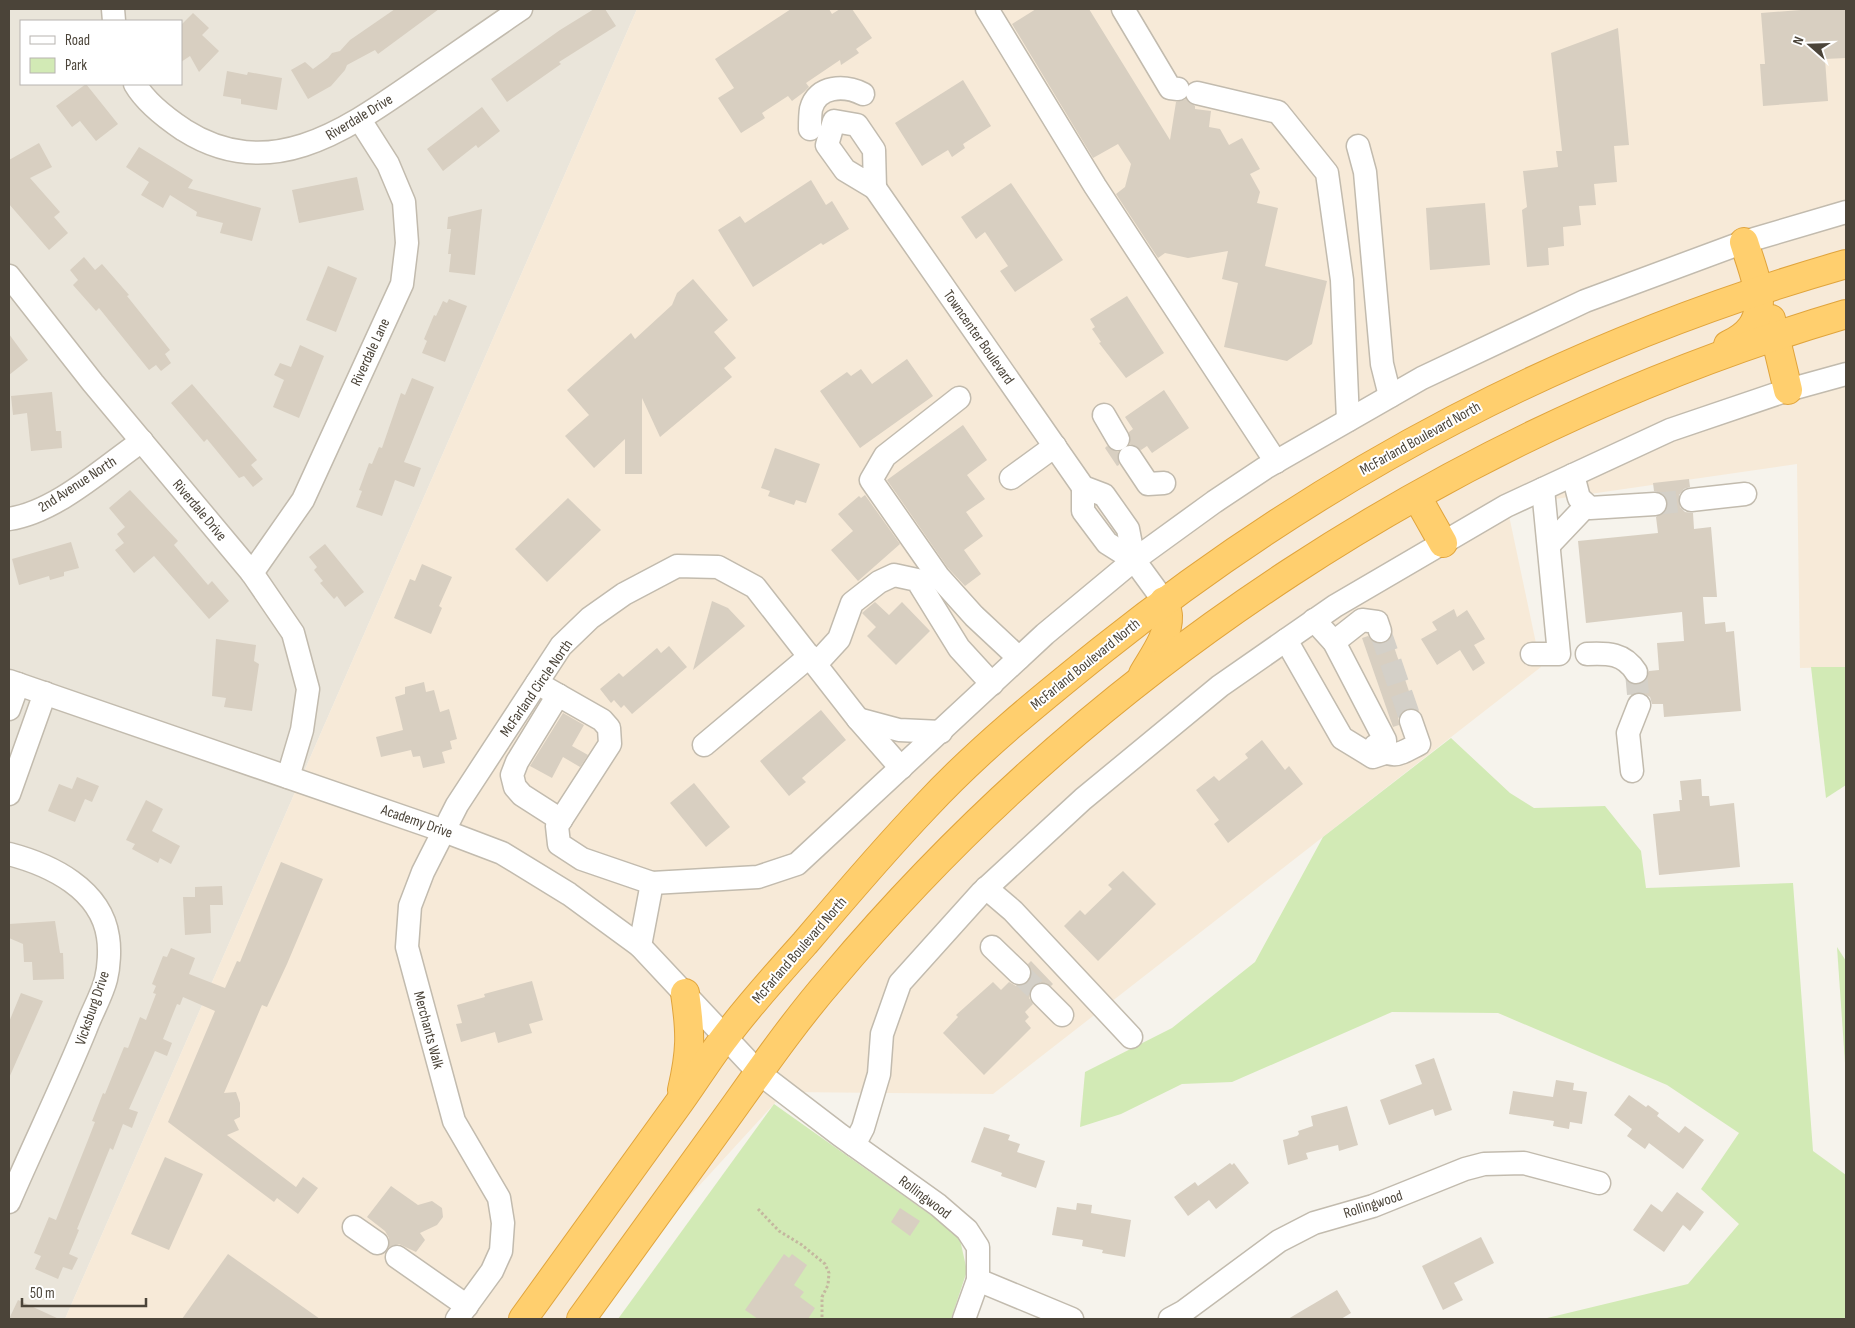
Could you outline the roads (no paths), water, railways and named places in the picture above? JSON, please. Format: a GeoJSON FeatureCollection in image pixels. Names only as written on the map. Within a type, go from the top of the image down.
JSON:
{"type":"FeatureCollection","features":[{"type":"Feature","properties":{"kind":"highway"},"geometry":{"type":"LineString","coordinates":[[1697,364],[1737,341],[1752,328],[1760,304],[1744,242]]}},
{"type":"Feature","properties":{"kind":"highway"},"geometry":{"type":"LineString","coordinates":[[1788,390],[1774,335],[1772,314],[1779,298],[1786,292],[1838,266]]}},
{"type":"Feature","properties":{"kind":"highway","name":"McFarland Boulevard North"},"geometry":{"type":"LineString","coordinates":[[523,1319],[726,1036],[836,906],[928,803],[1050,691],[1164,601],[1230,554],[1345,480],[1458,416],[1516,387],[1618,342],[1758,291],[1838,266]]}},
{"type":"Feature","properties":{"kind":"highway"},"geometry":{"type":"LineString","coordinates":[[581,1319],[795,1022],[828,982],[915,885],[1021,782],[1137,684],[1192,642],[1284,578],[1417,497],[1572,417],[1624,393],[1774,335],[1846,314]]}},
{"type":"Feature","properties":{"kind":"highway"},"geometry":{"type":"LineString","coordinates":[[1417,497],[1443,543]]}},
{"type":"Feature","properties":{"kind":"highway"},"geometry":{"type":"LineString","coordinates":[[1137,684],[1158,648],[1165,629],[1168,616],[1164,601]]}},
{"type":"Feature","properties":{"kind":"highway"},"geometry":{"type":"LineString","coordinates":[[680,1102],[690,1055],[690,1029],[685,992]]}},
{"type":"Feature","properties":{"kind":"street","name":"Riverdale Drive"},"geometry":{"type":"LineString","coordinates":[[136,85],[163,116],[196,137],[233,150],[273,152],[312,144],[360,120],[521,9]]}},
{"type":"Feature","properties":{"kind":"street"},"geometry":{"type":"LineString","coordinates":[[987,9],[1096,186],[1276,462]]}},
{"type":"Feature","properties":{"kind":"street"},"geometry":{"type":"LineString","coordinates":[[1123,9],[1170,88],[1278,112],[1326,173],[1342,280],[1348,420]]}},
{"type":"Feature","properties":{"kind":"street"},"geometry":{"type":"LineString","coordinates":[[810,129],[812,108],[820,96],[831,89],[844,87],[863,94]]}},
{"type":"Feature","properties":{"kind":"street","name":"Riverdale Lane"},"geometry":{"type":"LineString","coordinates":[[252,573],[303,500],[402,284],[407,243],[404,202],[388,164],[360,120]]}},
{"type":"Feature","properties":{"kind":"street"},"geometry":{"type":"LineString","coordinates":[[1358,146],[1365,172],[1382,364],[1390,396]]}},
{"type":"Feature","properties":{"kind":"street","name":"Towncenter Boulevard"},"geometry":{"type":"LineString","coordinates":[[875,188],[1083,487],[1083,511],[1107,543],[1134,560],[1164,601]]}},
{"type":"Feature","properties":{"kind":"street"},"geometry":{"type":"LineString","coordinates":[[537,683],[602,720],[609,728],[611,739],[610,744],[562,820],[556,833],[559,844],[582,859],[652,883],[758,877],[797,864],[1019,658],[1134,560],[1214,502],[1276,462],[1390,396],[1476,351],[1585,301],[1744,242],[1846,212]]}},
{"type":"Feature","properties":{"kind":"street","name":"Riverdale Drive"},"geometry":{"type":"LineString","coordinates":[[9,276],[142,441],[252,573],[293,633],[308,689],[302,730],[288,777]]}},
{"type":"Feature","properties":{"kind":"street"},"geometry":{"type":"LineString","coordinates":[[854,1145],[863,1128],[878,1074],[882,1034],[900,983],[986,888],[1113,774],[1220,686],[1314,620],[1506,506],[1670,430],[1788,390],[1846,374]]}},
{"type":"Feature","properties":{"kind":"street"},"geometry":{"type":"LineString","coordinates":[[959,398],[885,456],[871,480],[938,576],[974,616],[1019,658]]}},
{"type":"Feature","properties":{"kind":"street"},"geometry":{"type":"LineString","coordinates":[[1104,415],[1148,484],[1164,483]]}},
{"type":"Feature","properties":{"kind":"street","name":"2nd Avenue North"},"geometry":{"type":"LineString","coordinates":[[9,519],[39,511],[57,501],[142,441]]}},
{"type":"Feature","properties":{"kind":"street"},"geometry":{"type":"LineString","coordinates":[[1011,478],[1055,446]]}},
{"type":"Feature","properties":{"kind":"street"},"geometry":{"type":"LineString","coordinates":[[1573,475],[1577,494],[1586,506],[1595,509],[1655,504]]}},
{"type":"Feature","properties":{"kind":"street"},"geometry":{"type":"LineString","coordinates":[[1532,654],[1558,654],[1543,489]]}},
{"type":"Feature","properties":{"kind":"street"},"geometry":{"type":"LineString","coordinates":[[1691,500],[1745,494]]}},
{"type":"Feature","properties":{"kind":"street"},"geometry":{"type":"LineString","coordinates":[[1549,545],[1586,506]]}},
{"type":"Feature","properties":{"kind":"street","name":"McFarland Circle North"},"geometry":{"type":"LineString","coordinates":[[444,830],[457,805],[561,646],[590,618],[624,594],[676,566],[718,567],[755,587],[858,719],[902,768]]}},
{"type":"Feature","properties":{"kind":"street"},"geometry":{"type":"LineString","coordinates":[[704,745],[838,639],[852,603],[879,582],[894,575],[917,580],[959,648],[992,684]]}},
{"type":"Feature","properties":{"kind":"street"},"geometry":{"type":"LineString","coordinates":[[1314,620],[1334,642],[1385,740],[1385,753]]}},
{"type":"Feature","properties":{"kind":"street"},"geometry":{"type":"LineString","coordinates":[[1334,642],[1362,620],[1378,622],[1380,631]]}},
{"type":"Feature","properties":{"kind":"street"},"geometry":{"type":"LineString","coordinates":[[1286,640],[1349,735],[1373,757],[1385,753],[1397,756],[1419,744],[1410,721]]}},
{"type":"Feature","properties":{"kind":"street"},"geometry":{"type":"LineString","coordinates":[[1587,654],[1615,655],[1627,661],[1636,672]]}},
{"type":"Feature","properties":{"kind":"street"},"geometry":{"type":"LineString","coordinates":[[9,709],[14,682]]}},
{"type":"Feature","properties":{"kind":"street","name":"Academy Drive"},"geometry":{"type":"LineString","coordinates":[[14,682],[444,830],[502,853],[570,894],[640,946],[759,1072]]}},
{"type":"Feature","properties":{"kind":"street"},"geometry":{"type":"LineString","coordinates":[[9,794],[45,693]]}},
{"type":"Feature","properties":{"kind":"street"},"geometry":{"type":"LineString","coordinates":[[558,695],[517,762],[512,775],[515,787],[522,795],[562,820]]}},
{"type":"Feature","properties":{"kind":"street"},"geometry":{"type":"LineString","coordinates":[[1632,771],[1628,733],[1639,705]]}},
{"type":"Feature","properties":{"kind":"street"},"geometry":{"type":"LineString","coordinates":[[858,719],[900,730],[941,732]]}},
{"type":"Feature","properties":{"kind":"street"},"geometry":{"type":"LineString","coordinates":[[1349,735],[1375,720]]}},
{"type":"Feature","properties":{"kind":"street","name":"Merchants Walk"},"geometry":{"type":"LineString","coordinates":[[444,830],[423,872],[410,906],[406,947],[454,1120],[499,1198],[503,1223],[501,1252],[492,1271],[462,1312]]}},
{"type":"Feature","properties":{"kind":"street","name":"Vicksburg Drive"},"geometry":{"type":"LineString","coordinates":[[9,854],[23,858],[77,884],[91,899],[102,917],[108,937],[106,979],[69,1071],[9,1202]]}},
{"type":"Feature","properties":{"kind":"street"},"geometry":{"type":"LineString","coordinates":[[640,946],[652,883]]}},
{"type":"Feature","properties":{"kind":"street"},"geometry":{"type":"LineString","coordinates":[[986,888],[1012,911],[1131,1037]]}},
{"type":"Feature","properties":{"kind":"street"},"geometry":{"type":"LineString","coordinates":[[992,947],[1019,973]]}},
{"type":"Feature","properties":{"kind":"street"},"geometry":{"type":"LineString","coordinates":[[1042,995],[1062,1015]]}},
{"type":"Feature","properties":{"kind":"street","name":"Rollingwood"},"geometry":{"type":"LineString","coordinates":[[759,1072],[854,1145],[938,1205],[967,1230],[978,1247],[978,1280],[964,1319]]}},
{"type":"Feature","properties":{"kind":"street","name":"Rollingwood"},"geometry":{"type":"LineString","coordinates":[[1170,1319],[1183,1312],[1279,1241],[1314,1223],[1373,1206],[1465,1169],[1484,1164],[1524,1163],[1599,1182]]}},
{"type":"Feature","properties":{"kind":"street"},"geometry":{"type":"LineString","coordinates":[[354,1227],[377,1243]]}},
{"type":"Feature","properties":{"kind":"street"},"geometry":{"type":"LineString","coordinates":[[396,1257],[462,1312]]}},
{"type":"Feature","properties":{"kind":"street"},"geometry":{"type":"LineString","coordinates":[[978,1280],[1072,1319]]}},
{"type":"Feature","properties":{"kind":"tunnel"},"geometry":{"type":"LineString","coordinates":[[1655,504],[1691,500]]}},
{"type":"Feature","properties":{"kind":"tunnel"},"geometry":{"type":"LineString","coordinates":[[1380,631],[1411,721]]}},
{"type":"Feature","properties":{"kind":"tunnel"},"geometry":{"type":"LineString","coordinates":[[1636,672],[1639,705]]}},
{"type":"Feature","properties":{"kind":"tunnel"},"geometry":{"type":"LineString","coordinates":[[1019,973],[1042,995]]}}]}
